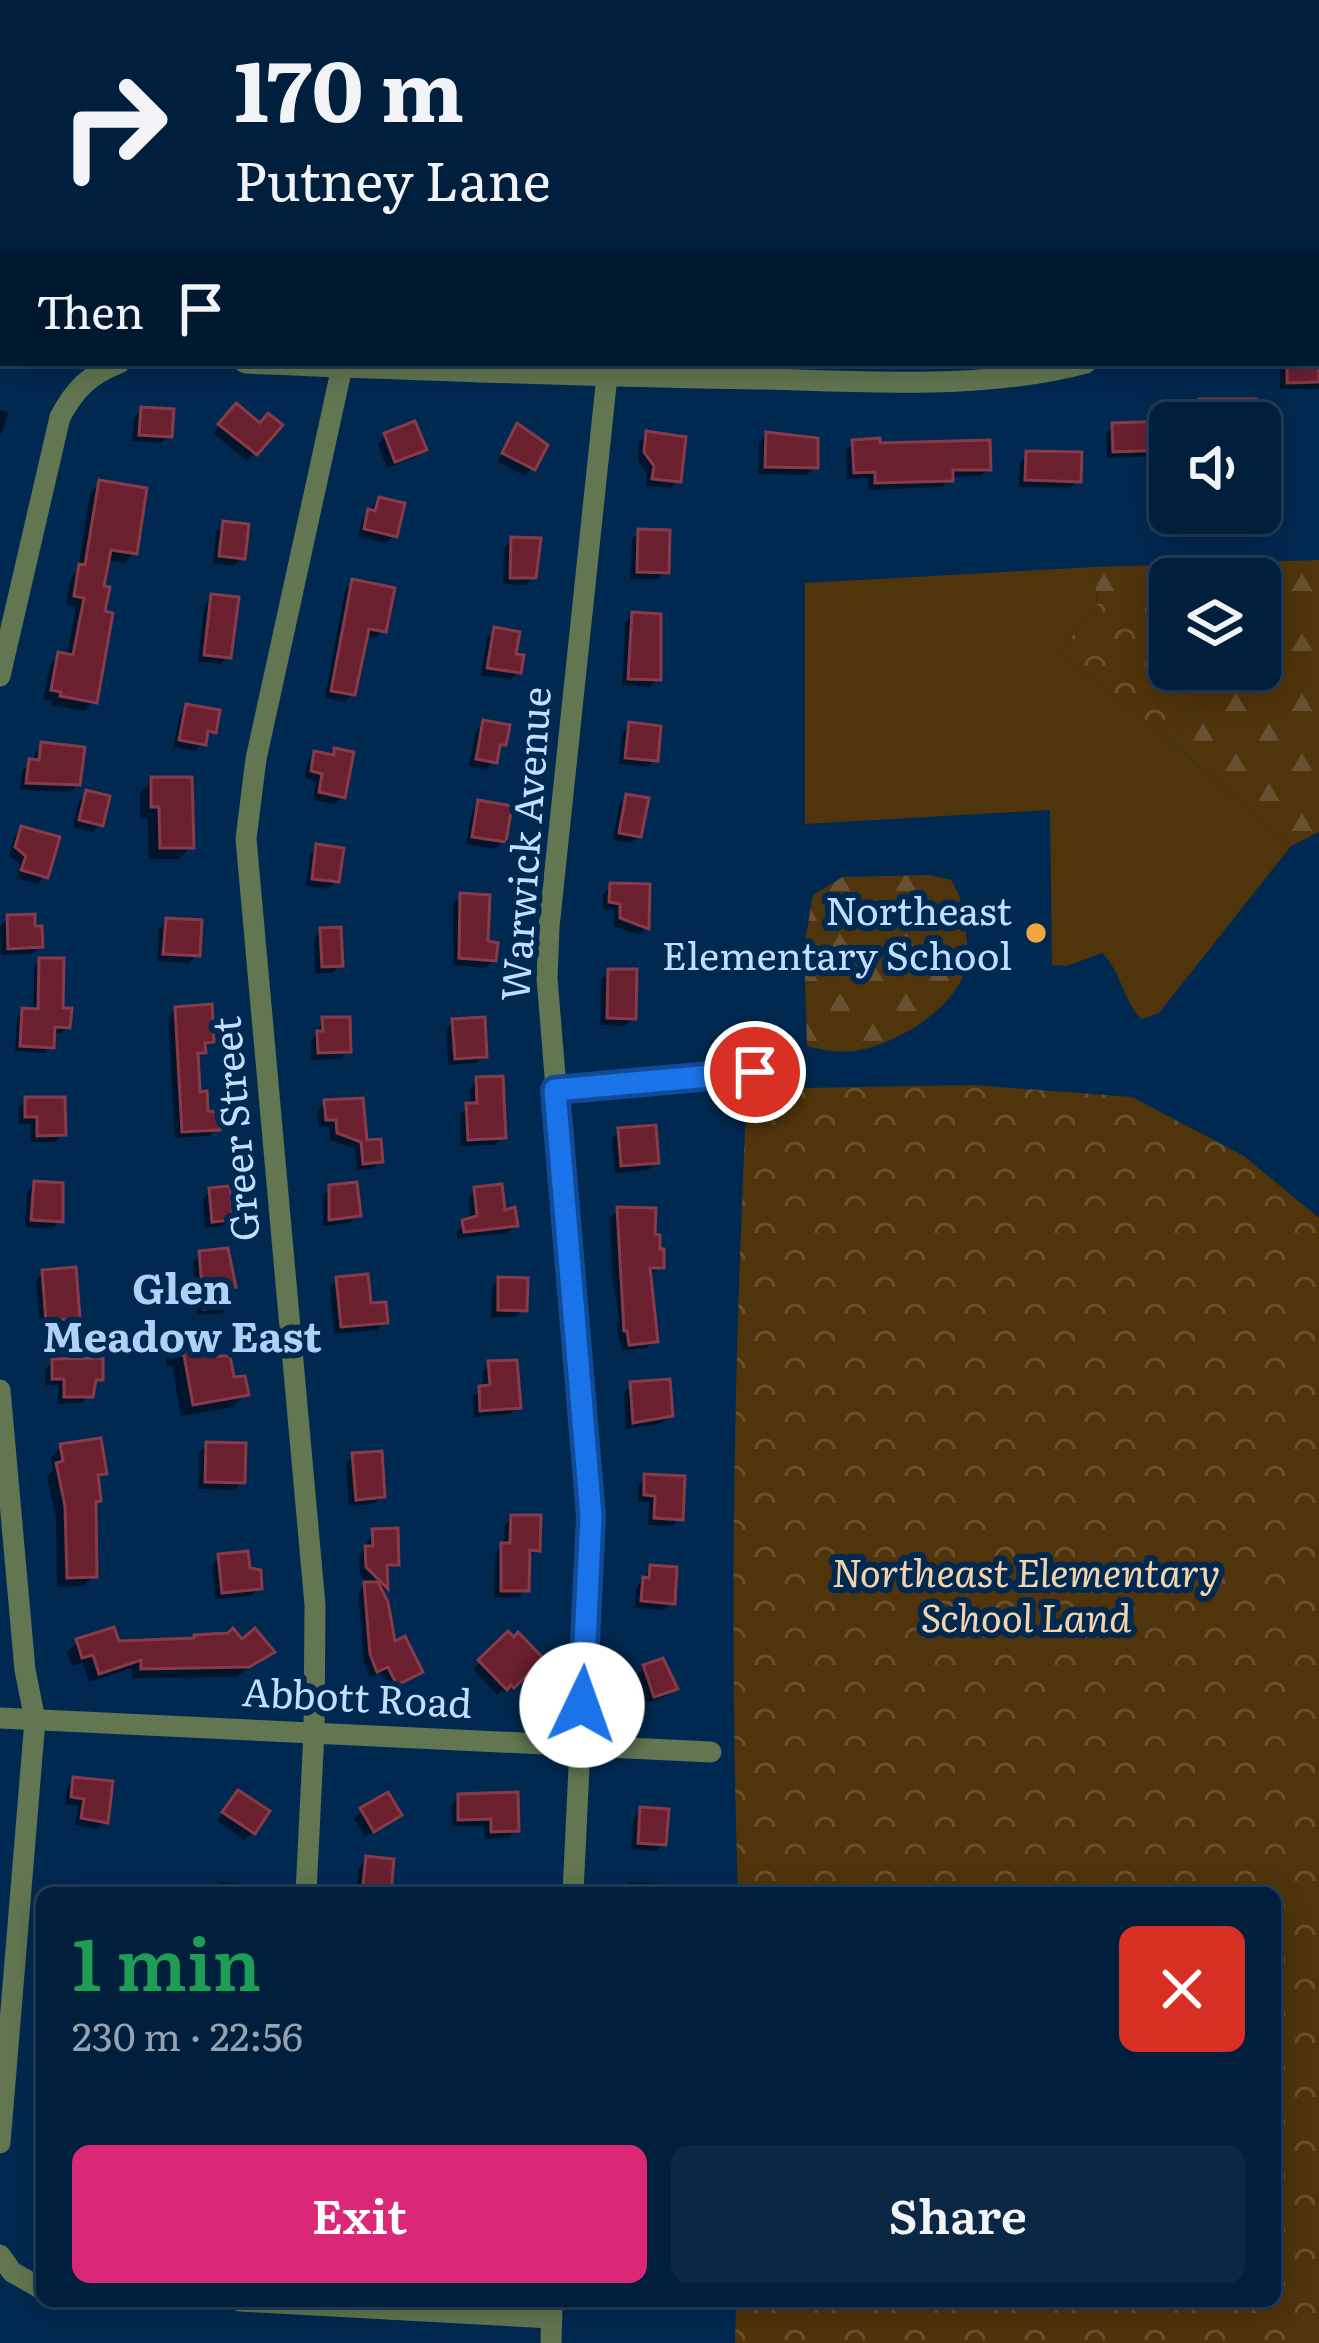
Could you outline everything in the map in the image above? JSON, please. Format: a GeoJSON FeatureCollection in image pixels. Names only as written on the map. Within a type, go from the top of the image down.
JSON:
{"type":"FeatureCollection","features":[{"type":"Feature","properties":{"kind":"street"},"geometry":{"type":"LineString","coordinates":[[0,676],[60,417],[74,391],[94,373],[112,366]]}},
{"type":"Feature","properties":{"kind":"street"},"geometry":{"type":"LineString","coordinates":[[318,366],[928,382],[1055,366]]}},
{"type":"Feature","properties":{"kind":"street","name":"Greer Street"},"geometry":{"type":"LineString","coordinates":[[306,1887],[315,1604],[246,839],[256,759],[342,367]]}},
{"type":"Feature","properties":{"kind":"street","name":"Warwick Avenue"},"geometry":{"type":"LineString","coordinates":[[573,1887],[591,1516],[549,1028],[549,928],[607,376]]}},
{"type":"Feature","properties":{"kind":"street"},"geometry":{"type":"LineString","coordinates":[[555,1090],[755,1072]]}},
{"type":"Feature","properties":{"kind":"street"},"geometry":{"type":"LineString","coordinates":[[0,1390],[25,1670],[34,1720],[0,2143]]}},
{"type":"Feature","properties":{"kind":"street","name":"Abbott Road"},"geometry":{"type":"LineString","coordinates":[[0,1718],[711,1752]]}},
{"type":"Feature","properties":{"kind":"street"},"geometry":{"type":"LineString","coordinates":[[6,2264],[36,2285]]}},
{"type":"Feature","properties":{"kind":"street"},"geometry":{"type":"LineString","coordinates":[[476,2307],[552,2309],[551,2343]]}},
{"type":"Feature","properties":{"kind":"green space"},"geometry":{"type":"Polygon","coordinates":[[[1319,560],[1319,832],[1291,846],[1172,742],[1214,690],[1281,690],[1281,561],[1319,560]]]}},
{"type":"Feature","properties":{"kind":"green space"},"geometry":{"type":"Polygon","coordinates":[[[1149,565],[1149,610],[1142,604],[1097,604],[1094,567],[1149,565]]]}},
{"type":"Feature","properties":{"kind":"green space"},"geometry":{"type":"Polygon","coordinates":[[[1094,567],[1097,604],[1060,652],[1291,846],[1159,1013],[1141,1019],[1102,953],[1067,966],[1052,965],[1050,810],[805,824],[805,583],[1094,567]]]}},
{"type":"Feature","properties":{"kind":"green space"},"geometry":{"type":"Polygon","coordinates":[[[1097,604],[1142,604],[1149,610],[1149,690],[1213,690],[1172,742],[1060,652],[1097,604]]]}},
{"type":"Feature","properties":{"kind":"green space"},"geometry":{"type":"Polygon","coordinates":[[[929,875],[951,880],[962,906],[967,958],[958,986],[934,1013],[886,1042],[848,1052],[807,1046],[804,947],[813,895],[843,877],[929,875]]]}},
{"type":"Feature","properties":{"kind":"green space","name":"Northeast Elementary School Land"},"geometry":{"type":"Polygon","coordinates":[[[973,1085],[1132,1097],[1244,1156],[1319,1218],[1319,2343],[735,2343],[736,2307],[1281,2307],[1281,1887],[738,1887],[734,1491],[747,1089],[973,1085]]]}},
{"type":"Feature","properties":{"kind":"building"},"geometry":{"type":"Polygon","coordinates":[[[1287,366],[1319,366],[1319,382],[1287,383],[1287,366]]]}},
{"type":"Feature","properties":{"kind":"building"},"geometry":{"type":"Polygon","coordinates":[[[1199,399],[1256,399],[1256,402],[1199,399]]]}},
{"type":"Feature","properties":{"kind":"building"},"geometry":{"type":"Polygon","coordinates":[[[236,403],[260,423],[268,413],[283,425],[257,455],[218,424],[236,403]]]}},
{"type":"Feature","properties":{"kind":"building"},"geometry":{"type":"Polygon","coordinates":[[[141,407],[174,409],[172,437],[139,435],[141,407]]]}},
{"type":"Feature","properties":{"kind":"building"},"geometry":{"type":"Polygon","coordinates":[[[415,421],[427,450],[395,462],[384,433],[415,421]]]}},
{"type":"Feature","properties":{"kind":"building"},"geometry":{"type":"Polygon","coordinates":[[[1149,422],[1149,451],[1113,452],[1112,423],[1149,422]]]}},
{"type":"Feature","properties":{"kind":"building"},"geometry":{"type":"Polygon","coordinates":[[[517,423],[548,445],[535,470],[502,453],[517,423]]]}},
{"type":"Feature","properties":{"kind":"building"},"geometry":{"type":"Polygon","coordinates":[[[646,431],[686,437],[681,482],[652,479],[654,466],[644,452],[646,431]]]}},
{"type":"Feature","properties":{"kind":"building"},"geometry":{"type":"Polygon","coordinates":[[[766,432],[818,438],[818,468],[765,467],[766,432]]]}},
{"type":"Feature","properties":{"kind":"building"},"geometry":{"type":"Polygon","coordinates":[[[880,438],[880,443],[990,440],[991,470],[953,470],[953,481],[875,483],[875,472],[854,473],[852,440],[880,438]]]}},
{"type":"Feature","properties":{"kind":"building"},"geometry":{"type":"Polygon","coordinates":[[[1026,451],[1082,452],[1081,482],[1025,480],[1026,451]]]}},
{"type":"Feature","properties":{"kind":"building"},"geometry":{"type":"Polygon","coordinates":[[[99,480],[147,488],[137,554],[111,550],[104,586],[110,587],[105,611],[113,613],[97,703],[51,690],[58,652],[73,655],[84,598],[74,596],[79,564],[85,565],[99,480]]]}},
{"type":"Feature","properties":{"kind":"building"},"geometry":{"type":"Polygon","coordinates":[[[379,497],[405,503],[397,537],[364,529],[368,509],[375,511],[379,497]]]}},
{"type":"Feature","properties":{"kind":"building"},"geometry":{"type":"Polygon","coordinates":[[[223,521],[249,524],[245,559],[219,556],[223,521]]]}},
{"type":"Feature","properties":{"kind":"building"},"geometry":{"type":"Polygon","coordinates":[[[638,529],[670,530],[669,573],[637,572],[638,529]]]}},
{"type":"Feature","properties":{"kind":"building"},"geometry":{"type":"Polygon","coordinates":[[[511,537],[541,538],[536,578],[510,578],[511,537]]]}},
{"type":"Feature","properties":{"kind":"building"},"geometry":{"type":"Polygon","coordinates":[[[352,579],[395,588],[386,632],[369,629],[355,695],[331,691],[352,579]]]}},
{"type":"Feature","properties":{"kind":"building"},"geometry":{"type":"Polygon","coordinates":[[[211,594],[239,597],[231,658],[204,655],[211,594]]]}},
{"type":"Feature","properties":{"kind":"building"},"geometry":{"type":"Polygon","coordinates":[[[632,612],[661,614],[661,680],[628,679],[632,612]]]}},
{"type":"Feature","properties":{"kind":"building"},"geometry":{"type":"Polygon","coordinates":[[[494,627],[520,632],[516,654],[524,655],[521,673],[487,668],[494,627]]]}},
{"type":"Feature","properties":{"kind":"building"},"geometry":{"type":"Polygon","coordinates":[[[186,704],[220,710],[216,733],[208,731],[206,745],[179,740],[186,704]]]}},
{"type":"Feature","properties":{"kind":"building"},"geometry":{"type":"Polygon","coordinates":[[[483,720],[510,725],[497,763],[476,759],[483,720]]]}},
{"type":"Feature","properties":{"kind":"building"},"geometry":{"type":"Polygon","coordinates":[[[629,722],[661,726],[658,761],[625,758],[629,722]]]}},
{"type":"Feature","properties":{"kind":"building"},"geometry":{"type":"Polygon","coordinates":[[[41,742],[85,747],[80,785],[26,783],[29,759],[39,760],[41,742]]]}},
{"type":"Feature","properties":{"kind":"building"},"geometry":{"type":"Polygon","coordinates":[[[334,748],[354,752],[345,798],[319,792],[322,774],[311,771],[314,751],[334,755],[334,748]]]}},
{"type":"Feature","properties":{"kind":"building"},"geometry":{"type":"Polygon","coordinates":[[[151,777],[192,777],[194,848],[160,848],[159,807],[151,807],[151,777]]]}},
{"type":"Feature","properties":{"kind":"building"},"geometry":{"type":"Polygon","coordinates":[[[86,790],[110,796],[103,826],[79,820],[86,790]]]}},
{"type":"Feature","properties":{"kind":"building"},"geometry":{"type":"Polygon","coordinates":[[[626,794],[649,798],[641,837],[619,833],[626,794]]]}},
{"type":"Feature","properties":{"kind":"building"},"geometry":{"type":"Polygon","coordinates":[[[478,800],[512,806],[506,842],[472,837],[478,800]]]}},
{"type":"Feature","properties":{"kind":"building"},"geometry":{"type":"Polygon","coordinates":[[[21,826],[60,837],[48,878],[21,870],[26,856],[15,847],[21,826]]]}},
{"type":"Feature","properties":{"kind":"building"},"geometry":{"type":"Polygon","coordinates":[[[316,844],[344,848],[339,882],[312,879],[316,844]]]}},
{"type":"Feature","properties":{"kind":"building"},"geometry":{"type":"Polygon","coordinates":[[[610,883],[650,884],[649,929],[620,918],[620,904],[609,902],[610,883]]]}},
{"type":"Feature","properties":{"kind":"building"},"geometry":{"type":"Polygon","coordinates":[[[460,893],[490,895],[488,941],[498,943],[496,961],[459,958],[460,893]]]}},
{"type":"Feature","properties":{"kind":"building"},"geometry":{"type":"Polygon","coordinates":[[[35,914],[35,926],[42,926],[43,947],[8,949],[7,915],[35,914]]]}},
{"type":"Feature","properties":{"kind":"building"},"geometry":{"type":"Polygon","coordinates":[[[166,918],[202,920],[200,956],[163,954],[166,918]]]}},
{"type":"Feature","properties":{"kind":"building"},"geometry":{"type":"Polygon","coordinates":[[[341,927],[343,966],[322,967],[320,928],[341,927]]]}},
{"type":"Feature","properties":{"kind":"building"},"geometry":{"type":"Polygon","coordinates":[[[39,958],[64,958],[63,1008],[72,1008],[70,1028],[55,1027],[54,1048],[20,1046],[22,1008],[38,1009],[39,958]]]}},
{"type":"Feature","properties":{"kind":"building"},"geometry":{"type":"Polygon","coordinates":[[[608,969],[637,969],[636,1019],[607,1018],[608,969]]]}},
{"type":"Feature","properties":{"kind":"building"},"geometry":{"type":"Polygon","coordinates":[[[212,1004],[214,1042],[205,1043],[206,1053],[198,1053],[200,1092],[207,1091],[208,1111],[219,1112],[220,1130],[182,1132],[175,1007],[212,1004]]]}},
{"type":"Feature","properties":{"kind":"building"},"geometry":{"type":"Polygon","coordinates":[[[322,1017],[350,1017],[351,1052],[318,1053],[322,1017]]]}},
{"type":"Feature","properties":{"kind":"building"},"geometry":{"type":"Polygon","coordinates":[[[485,1017],[487,1057],[455,1059],[452,1019],[485,1017]]]}},
{"type":"Feature","properties":{"kind":"building"},"geometry":{"type":"Polygon","coordinates":[[[503,1076],[506,1138],[468,1140],[466,1103],[477,1103],[476,1077],[503,1076]]]}},
{"type":"Feature","properties":{"kind":"building"},"geometry":{"type":"Polygon","coordinates":[[[25,1097],[65,1097],[66,1135],[37,1136],[37,1117],[25,1117],[25,1097]]]}},
{"type":"Feature","properties":{"kind":"building"},"geometry":{"type":"Polygon","coordinates":[[[363,1098],[367,1140],[381,1139],[383,1162],[363,1164],[361,1142],[337,1133],[336,1120],[326,1120],[324,1100],[363,1098]]]}},
{"type":"Feature","properties":{"kind":"building"},"geometry":{"type":"Polygon","coordinates":[[[656,1125],[659,1163],[621,1166],[618,1128],[656,1125]]]}},
{"type":"Feature","properties":{"kind":"building"},"geometry":{"type":"Polygon","coordinates":[[[34,1181],[63,1183],[63,1222],[31,1220],[34,1181]]]}},
{"type":"Feature","properties":{"kind":"building"},"geometry":{"type":"Polygon","coordinates":[[[357,1182],[361,1216],[329,1220],[329,1185],[357,1182]]]}},
{"type":"Feature","properties":{"kind":"building"},"geometry":{"type":"Polygon","coordinates":[[[502,1184],[505,1210],[515,1207],[518,1226],[464,1232],[462,1220],[477,1216],[474,1187],[502,1184]]]}},
{"type":"Feature","properties":{"kind":"building"},"geometry":{"type":"Polygon","coordinates":[[[230,1186],[233,1220],[212,1222],[209,1188],[230,1186]]]}},
{"type":"Feature","properties":{"kind":"building"},"geometry":{"type":"Polygon","coordinates":[[[617,1207],[656,1208],[655,1234],[660,1235],[660,1249],[664,1249],[664,1268],[650,1268],[658,1342],[629,1345],[624,1331],[617,1207]]]}},
{"type":"Feature","properties":{"kind":"building"},"geometry":{"type":"Polygon","coordinates":[[[228,1248],[236,1287],[231,1287],[233,1306],[204,1309],[199,1251],[228,1248]]]}},
{"type":"Feature","properties":{"kind":"building"},"geometry":{"type":"Polygon","coordinates":[[[76,1267],[80,1318],[46,1321],[42,1270],[76,1267]]]}},
{"type":"Feature","properties":{"kind":"building"},"geometry":{"type":"Polygon","coordinates":[[[368,1274],[371,1303],[386,1302],[388,1323],[341,1327],[336,1277],[368,1274]]]}},
{"type":"Feature","properties":{"kind":"building"},"geometry":{"type":"Polygon","coordinates":[[[498,1277],[528,1278],[527,1311],[498,1310],[498,1277]]]}},
{"type":"Feature","properties":{"kind":"building"},"geometry":{"type":"Polygon","coordinates":[[[202,1333],[206,1356],[230,1356],[234,1377],[245,1376],[249,1395],[193,1405],[176,1337],[202,1333]]]}},
{"type":"Feature","properties":{"kind":"building"},"geometry":{"type":"Polygon","coordinates":[[[103,1358],[103,1380],[96,1380],[93,1397],[64,1397],[64,1379],[52,1379],[52,1359],[103,1358]]]}},
{"type":"Feature","properties":{"kind":"building"},"geometry":{"type":"Polygon","coordinates":[[[517,1360],[521,1408],[480,1411],[479,1386],[490,1385],[488,1361],[517,1360]]]}},
{"type":"Feature","properties":{"kind":"building"},"geometry":{"type":"Polygon","coordinates":[[[670,1379],[673,1416],[633,1423],[630,1382],[670,1379]]]}},
{"type":"Feature","properties":{"kind":"building"},"geometry":{"type":"Polygon","coordinates":[[[101,1438],[107,1474],[98,1475],[97,1577],[67,1578],[65,1506],[56,1463],[63,1461],[60,1444],[101,1438]]]}},
{"type":"Feature","properties":{"kind":"building"},"geometry":{"type":"Polygon","coordinates":[[[206,1442],[246,1443],[245,1483],[205,1482],[206,1442]]]}},
{"type":"Feature","properties":{"kind":"building"},"geometry":{"type":"Polygon","coordinates":[[[382,1451],[385,1497],[356,1500],[352,1453],[382,1451]]]}},
{"type":"Feature","properties":{"kind":"building"},"geometry":{"type":"Polygon","coordinates":[[[644,1474],[685,1476],[683,1520],[654,1518],[655,1496],[644,1495],[644,1474]]]}},
{"type":"Feature","properties":{"kind":"building"},"geometry":{"type":"Polygon","coordinates":[[[511,1515],[541,1515],[540,1551],[530,1550],[529,1591],[501,1591],[501,1543],[510,1543],[511,1515]]]}},
{"type":"Feature","properties":{"kind":"building"},"geometry":{"type":"Polygon","coordinates":[[[398,1528],[399,1565],[387,1565],[388,1589],[366,1567],[365,1546],[373,1546],[372,1529],[398,1528]]]}},
{"type":"Feature","properties":{"kind":"building"},"geometry":{"type":"Polygon","coordinates":[[[248,1551],[250,1568],[261,1570],[262,1589],[222,1593],[218,1554],[248,1551]]]}},
{"type":"Feature","properties":{"kind":"building"},"geometry":{"type":"Polygon","coordinates":[[[650,1565],[677,1567],[675,1604],[641,1601],[643,1577],[649,1578],[650,1565]]]}},
{"type":"Feature","properties":{"kind":"building"},"geometry":{"type":"Polygon","coordinates":[[[364,1582],[378,1582],[388,1602],[395,1641],[405,1636],[423,1672],[397,1685],[388,1667],[377,1672],[370,1654],[364,1582]]]}},
{"type":"Feature","properties":{"kind":"building"},"geometry":{"type":"Polygon","coordinates":[[[114,1627],[119,1641],[194,1638],[228,1633],[233,1628],[242,1639],[255,1628],[275,1652],[249,1667],[141,1669],[141,1660],[99,1674],[93,1655],[82,1658],[76,1639],[114,1627]]]}},
{"type":"Feature","properties":{"kind":"building"},"geometry":{"type":"Polygon","coordinates":[[[508,1631],[514,1637],[518,1632],[544,1659],[507,1690],[478,1660],[508,1631]]]}},
{"type":"Feature","properties":{"kind":"building"},"geometry":{"type":"Polygon","coordinates":[[[663,1658],[678,1689],[654,1697],[643,1665],[663,1658]]]}},
{"type":"Feature","properties":{"kind":"building"},"geometry":{"type":"Polygon","coordinates":[[[73,1777],[113,1781],[108,1823],[81,1818],[84,1799],[71,1797],[73,1777]]]}},
{"type":"Feature","properties":{"kind":"building"},"geometry":{"type":"Polygon","coordinates":[[[238,1790],[270,1811],[255,1834],[222,1812],[238,1790]]]}},
{"type":"Feature","properties":{"kind":"building"},"geometry":{"type":"Polygon","coordinates":[[[388,1792],[402,1815],[374,1832],[360,1808],[388,1792]]]}},
{"type":"Feature","properties":{"kind":"building"},"geometry":{"type":"Polygon","coordinates":[[[518,1792],[519,1831],[491,1832],[491,1819],[458,1820],[458,1794],[518,1792]]]}},
{"type":"Feature","properties":{"kind":"building"},"geometry":{"type":"Polygon","coordinates":[[[640,1807],[669,1809],[666,1845],[638,1843],[640,1807]]]}},
{"type":"Feature","properties":{"kind":"building"},"geometry":{"type":"Polygon","coordinates":[[[366,1856],[394,1859],[392,1887],[363,1887],[366,1856]]]}},
{"type":"Feature","properties":{"kind":"place","name":"Northeast Elementary School"},"geometry":{"type":"Point","coordinates":[1036,933]}},
{"type":"Feature","properties":{"kind":"district","name":"Glen Meadow East"},"geometry":{"type":"Point","coordinates":[182,1313]}},
{"type":"Feature","properties":{"kind":"route"},"geometry":{"type":"LineString","coordinates":[[582,1705],[591,1516],[555,1090],[755,1072]]}}]}
